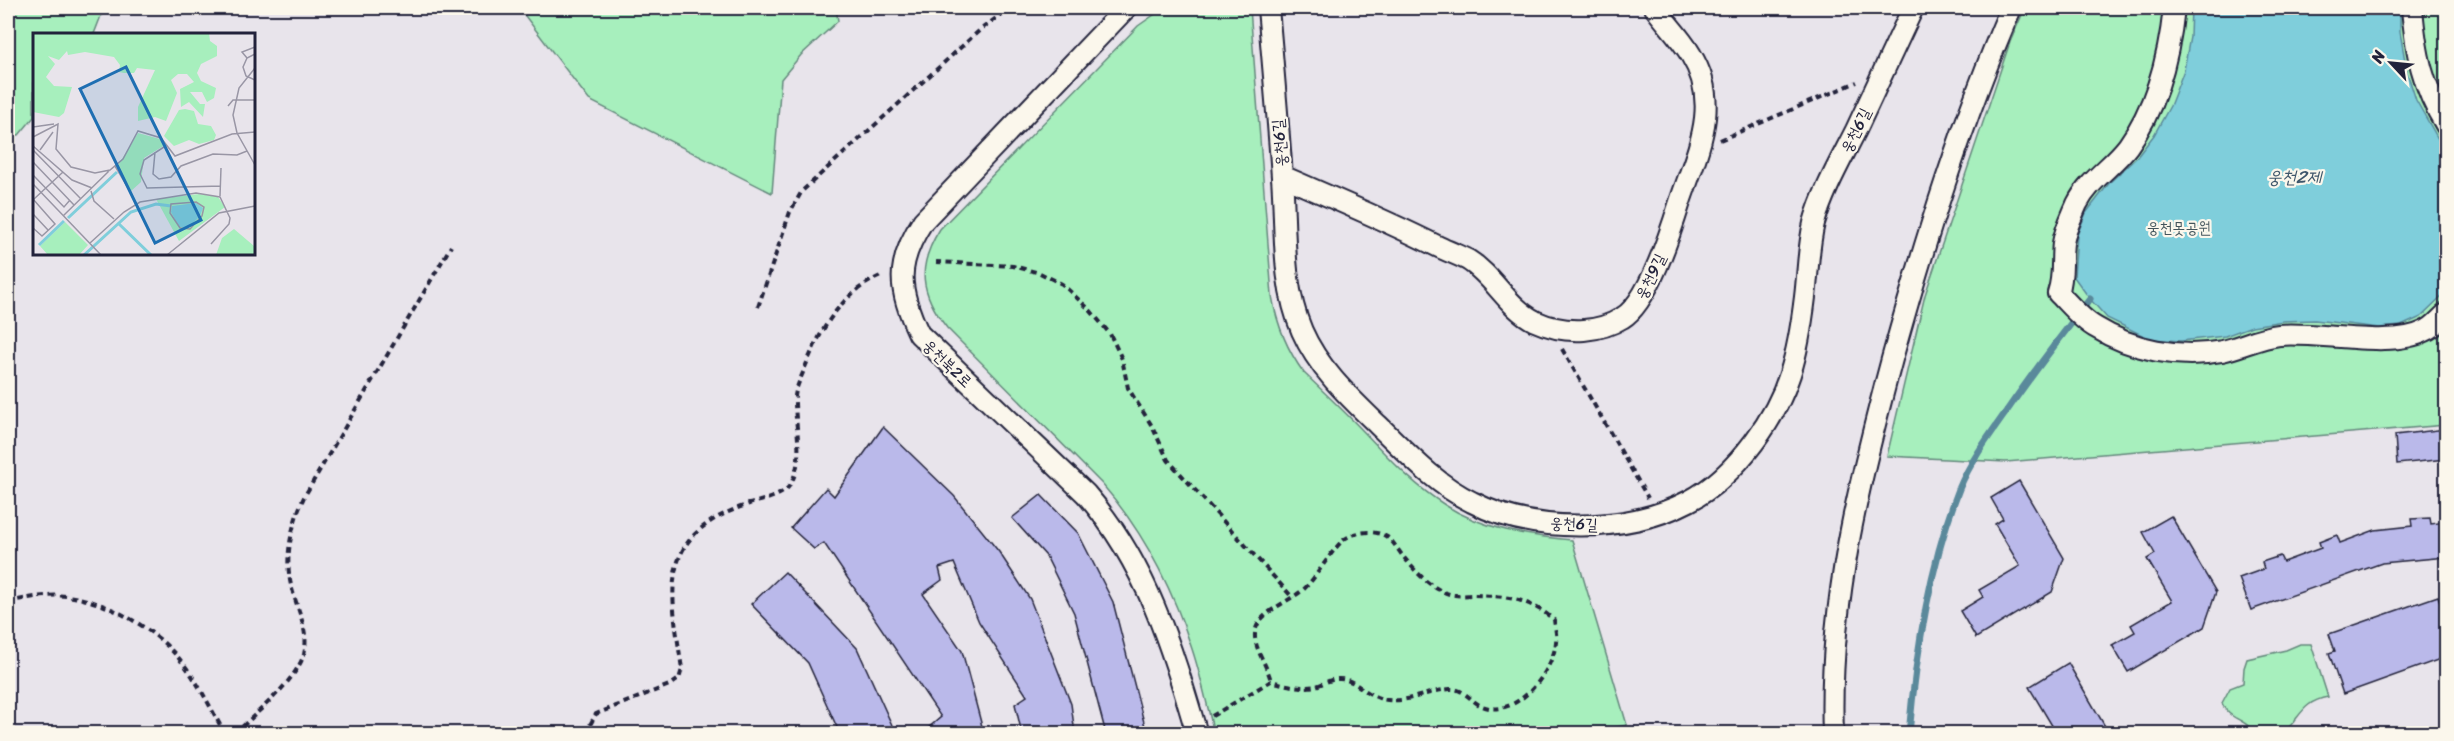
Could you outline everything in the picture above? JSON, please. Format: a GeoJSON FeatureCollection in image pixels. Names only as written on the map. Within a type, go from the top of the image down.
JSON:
{"type":"FeatureCollection","features":[{"type":"Feature","properties":{"kind":"street","name":"웅천북2로"},"geometry":{"type":"LineString","coordinates":[[1126,8],[922,221],[909,244],[901,281],[919,334],[1086,494],[1107,518],[1148,590],[1166,632],[1197,734]]}},
{"type":"Feature","properties":{"kind":"street","name":"웅천6길"},"geometry":{"type":"LineString","coordinates":[[1268,8],[1282,176],[1287,273],[1294,310],[1302,332],[1318,362],[1364,412],[1445,487],[1474,504],[1501,513],[1539,522],[1576,526],[1618,523],[1657,514],[1690,501],[1728,474],[1775,412],[1788,385],[1798,342],[1815,222],[1831,180],[1913,8]]}},
{"type":"Feature","properties":{"kind":"street","name":"웅천9길"},"geometry":{"type":"LineString","coordinates":[[1282,176],[1398,226],[1468,260],[1483,272],[1504,297],[1535,321],[1556,328],[1575,330],[1598,328],[1623,318],[1634,308],[1648,285],[1676,217],[1707,120],[1703,81],[1691,55],[1655,8]]}},
{"type":"Feature","properties":{"kind":"street"},"geometry":{"type":"LineString","coordinates":[[1833,734],[1833,673],[1839,596],[1850,529],[1911,291],[1953,159],[1987,64],[2011,8]]}},
{"type":"Feature","properties":{"kind":"street"},"geometry":{"type":"LineString","coordinates":[[2174,8],[2166,64],[2152,100],[2129,144],[2089,184],[2068,227],[2064,241],[2063,278],[2058,293],[2093,326],[2128,342],[2164,353],[2199,355],[2279,335],[2399,338],[2425,332],[2446,314]]}},
{"type":"Feature","properties":{"kind":"street"},"geometry":{"type":"LineString","coordinates":[[2412,8],[2417,54],[2429,96],[2446,125]]}},
{"type":"Feature","properties":{"kind":"path"},"geometry":{"type":"LineString","coordinates":[[758,307],[790,212],[802,191],[980,30],[1010,8]]}},
{"type":"Feature","properties":{"kind":"path"},"geometry":{"type":"LineString","coordinates":[[1697,149],[1884,71]]}},
{"type":"Feature","properties":{"kind":"path"},"geometry":{"type":"LineString","coordinates":[[235,734],[289,679],[304,654],[304,633],[288,563],[298,510],[452,246]]}},
{"type":"Feature","properties":{"kind":"path"},"geometry":{"type":"LineString","coordinates":[[936,262],[1013,266],[1040,273],[1062,284],[1090,310],[1110,333],[1122,359],[1128,388],[1152,426],[1168,459],[1293,597]]}},
{"type":"Feature","properties":{"kind":"path"},"geometry":{"type":"LineString","coordinates":[[585,734],[596,714],[672,684],[679,679],[682,669],[672,591],[673,576],[683,550],[690,538],[720,515],[780,494],[789,487],[799,454],[795,393],[824,328],[837,308],[852,292],[872,279],[903,266]]}},
{"type":"Feature","properties":{"kind":"path"},"geometry":{"type":"LineString","coordinates":[[1556,328],[1557,340],[1657,514]]}},
{"type":"Feature","properties":{"kind":"path"},"geometry":{"type":"LineString","coordinates":[[1212,716],[1271,681],[1289,686],[1313,687],[1338,678],[1354,683],[1379,698],[1400,701],[1453,689],[1468,695],[1481,706],[1496,708],[1515,704],[1530,692],[1553,657],[1557,641],[1554,620],[1542,609],[1525,600],[1493,596],[1455,596],[1436,588],[1412,568],[1388,537],[1368,531],[1346,537],[1318,575],[1261,620],[1255,633],[1257,649],[1268,667],[1271,681]]}},
{"type":"Feature","properties":{"kind":"path"},"geometry":{"type":"LineString","coordinates":[[8,602],[47,596],[77,598],[100,605],[143,627],[176,655],[190,673],[225,734]]}},
{"type":"Feature","properties":{"kind":"green space"},"geometry":{"type":"Polygon","coordinates":[[[8,8],[104,8],[94,33],[33,33],[33,118],[19,135],[8,134],[8,8]]]}},
{"type":"Feature","properties":{"kind":"green space"},"geometry":{"type":"Polygon","coordinates":[[[519,8],[836,8],[838,21],[801,55],[781,79],[772,193],[589,100],[519,8]]]}},
{"type":"Feature","properties":{"kind":"green space"},"geometry":{"type":"Polygon","coordinates":[[[1164,8],[1250,8],[1272,296],[1284,337],[1298,364],[1304,373],[1402,471],[1445,505],[1490,526],[1572,540],[1627,725],[1581,734],[1214,733],[1198,670],[1176,605],[1131,521],[1102,484],[947,328],[938,315],[931,303],[924,280],[927,256],[940,229],[1138,26],[1164,8]]]}},
{"type":"Feature","properties":{"kind":"green space","name":"웅천못공원"},"geometry":{"type":"Polygon","coordinates":[[[2025,8],[2446,8],[2446,425],[2006,462],[1887,456],[1925,295],[2010,42],[2025,8]]]}},
{"type":"Feature","properties":{"kind":"green space"},"geometry":{"type":"Polygon","coordinates":[[[2300,644],[2311,644],[2328,697],[2319,699],[2307,707],[2283,733],[2254,733],[2251,728],[2229,713],[2222,703],[2230,688],[2243,683],[2247,659],[2286,650],[2300,644]]]}},
{"type":"Feature","properties":{"kind":"water","name":"웅천2제"},"geometry":{"type":"Polygon","coordinates":[[[2191,8],[2400,8],[2400,32],[2407,72],[2416,100],[2446,153],[2446,293],[2421,317],[2401,326],[2379,328],[2315,320],[2283,321],[2252,326],[2225,336],[2181,341],[2150,339],[2107,318],[2090,299],[2074,277],[2077,235],[2086,213],[2110,182],[2137,157],[2154,135],[2170,106],[2184,70],[2190,37],[2191,8]]]}},
{"type":"Feature","properties":{"kind":"building"},"geometry":{"type":"Polygon","coordinates":[[[883,427],[954,496],[999,552],[1030,599],[1071,704],[1075,734],[1022,734],[1015,704],[1027,696],[979,622],[954,563],[939,568],[942,580],[923,594],[962,651],[984,734],[921,734],[941,717],[824,543],[814,549],[791,528],[826,488],[834,496],[883,427]]]}},
{"type":"Feature","properties":{"kind":"building"},"geometry":{"type":"Polygon","coordinates":[[[2446,429],[2446,459],[2397,464],[2395,435],[2446,429]]]}},
{"type":"Feature","properties":{"kind":"building"},"geometry":{"type":"Polygon","coordinates":[[[2019,481],[2064,558],[2052,592],[1976,638],[1960,611],[1983,597],[1979,590],[2020,566],[1995,524],[2003,519],[1991,498],[2019,481]]]}},
{"type":"Feature","properties":{"kind":"building"},"geometry":{"type":"Polygon","coordinates":[[[1041,495],[1078,533],[1113,602],[1147,734],[1106,734],[1074,613],[1046,556],[1012,518],[1041,495]]]}},
{"type":"Feature","properties":{"kind":"building"},"geometry":{"type":"Polygon","coordinates":[[[2171,516],[2216,592],[2204,627],[2128,672],[2112,645],[2135,632],[2131,625],[2172,601],[2147,559],[2155,554],[2143,532],[2171,516]]]}},
{"type":"Feature","properties":{"kind":"building"},"geometry":{"type":"Polygon","coordinates":[[[2430,518],[2431,524],[2446,522],[2446,557],[2382,563],[2251,610],[2239,578],[2264,569],[2262,562],[2280,556],[2283,562],[2321,548],[2319,542],[2337,535],[2340,543],[2375,530],[2412,526],[2411,519],[2430,518]]]}},
{"type":"Feature","properties":{"kind":"building"},"geometry":{"type":"Polygon","coordinates":[[[785,572],[857,648],[896,734],[840,734],[808,663],[751,604],[785,572]]]}},
{"type":"Feature","properties":{"kind":"building"},"geometry":{"type":"Polygon","coordinates":[[[2438,596],[2446,619],[2446,657],[2343,694],[2329,653],[2335,651],[2329,634],[2438,596]]]}},
{"type":"Feature","properties":{"kind":"building"},"geometry":{"type":"Polygon","coordinates":[[[2068,663],[2106,728],[2097,734],[2057,734],[2029,687],[2068,663]]]}},
{"type":"Feature","properties":{"kind":"waterway"},"geometry":{"type":"LineString","coordinates":[[1909,734],[1925,610],[1940,548],[1963,479],[1993,430],[2090,299]]}}]}
